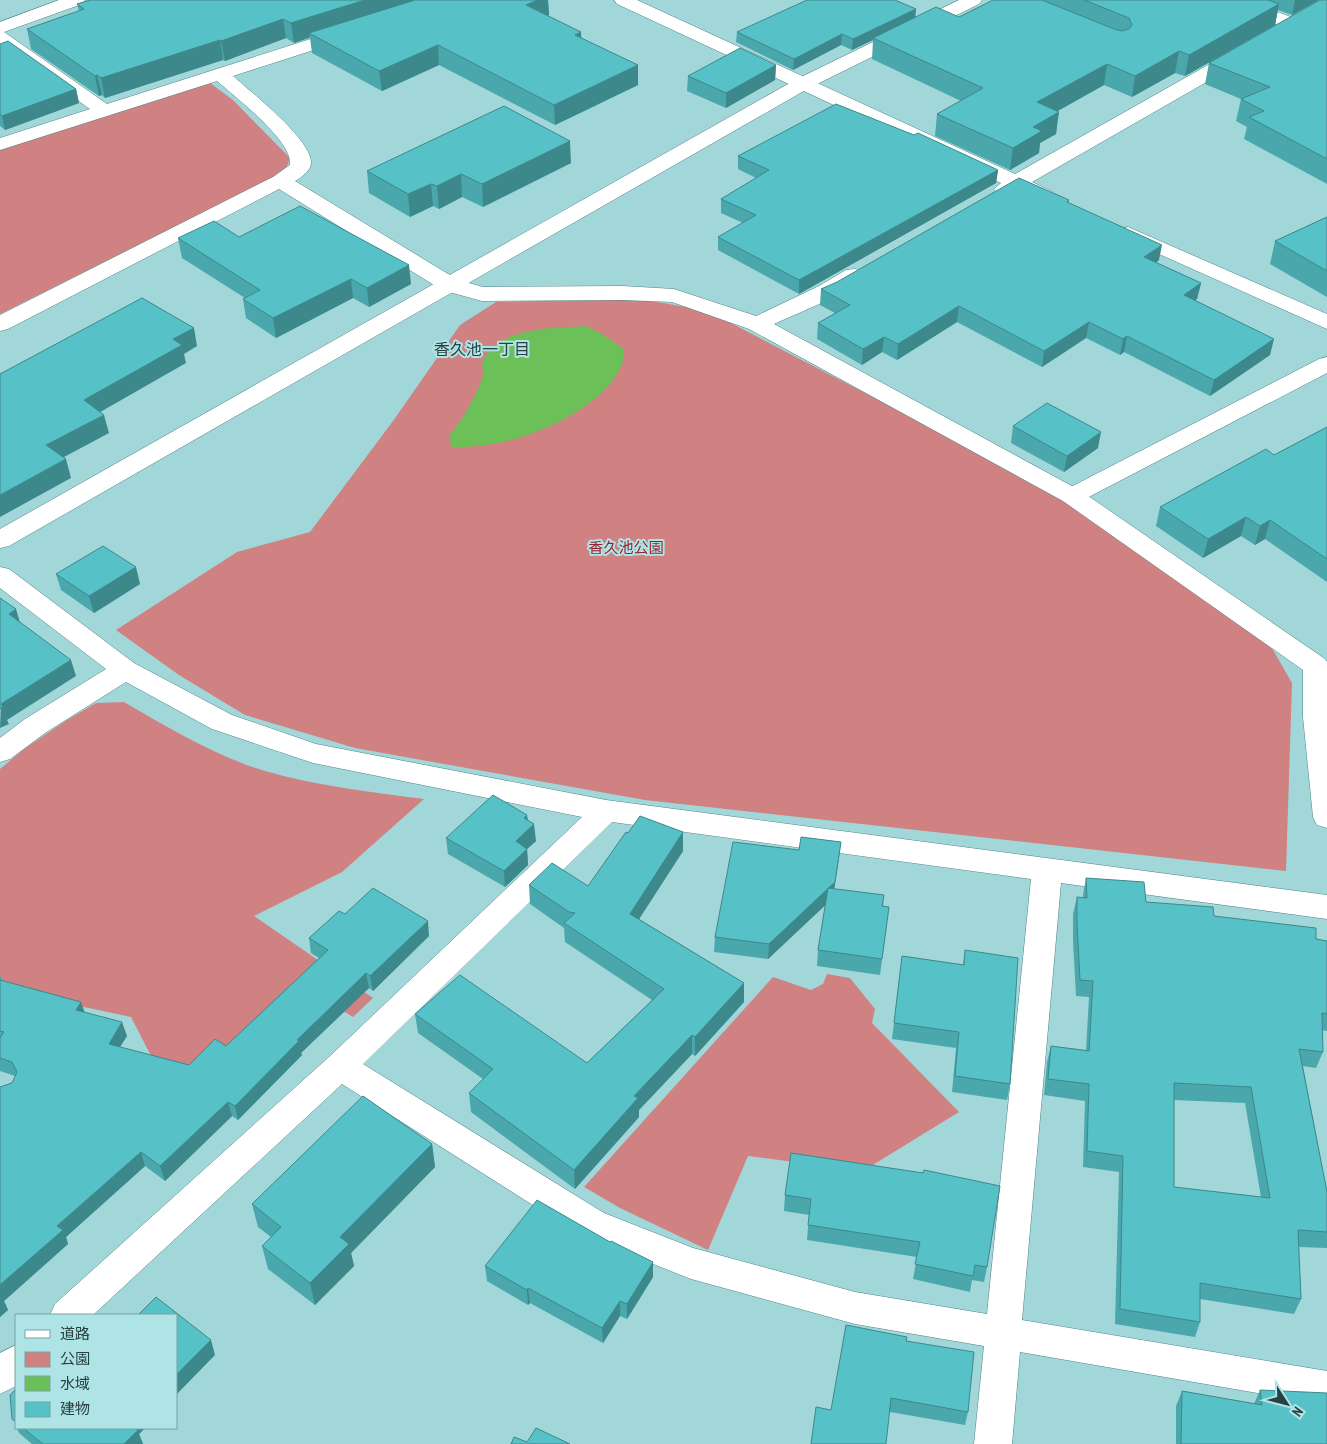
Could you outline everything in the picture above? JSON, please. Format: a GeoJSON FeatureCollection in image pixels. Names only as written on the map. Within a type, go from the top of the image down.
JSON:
{"type":"FeatureCollection","features":[{"type":"Feature","properties":{"kind":"street"},"geometry":{"type":"LineString","coordinates":[[0,28],[76,0]]}},
{"type":"Feature","properties":{"kind":"street"},"geometry":{"type":"LineString","coordinates":[[623,0],[1060,202]]}},
{"type":"Feature","properties":{"kind":"street"},"geometry":{"type":"LineString","coordinates":[[0,540],[802,84],[973,0]]}},
{"type":"Feature","properties":{"kind":"street"},"geometry":{"type":"LineString","coordinates":[[1228,0],[1302,19],[1276,34]]}},
{"type":"Feature","properties":{"kind":"street"},"geometry":{"type":"LineString","coordinates":[[0,144],[359,30]]}},
{"type":"Feature","properties":{"kind":"street"},"geometry":{"type":"LineString","coordinates":[[0,37],[105,111]]}},
{"type":"Feature","properties":{"kind":"street"},"geometry":{"type":"LineString","coordinates":[[990,197],[1250,49]]}},
{"type":"Feature","properties":{"kind":"street"},"geometry":{"type":"LineString","coordinates":[[0,324],[298,171],[302,162],[301,155],[291,140],[220,74]]}},
{"type":"Feature","properties":{"kind":"street"},"geometry":{"type":"LineString","coordinates":[[280,181],[450,285],[482,294],[623,292],[674,296],[757,324],[1072,496],[1321,662],[1317,717],[1327,817]]}},
{"type":"Feature","properties":{"kind":"street"},"geometry":{"type":"LineString","coordinates":[[1114,226],[1327,322]]}},
{"type":"Feature","properties":{"kind":"street"},"geometry":{"type":"LineString","coordinates":[[757,324],[827,290],[870,266]]}},
{"type":"Feature","properties":{"kind":"street"},"geometry":{"type":"LineString","coordinates":[[1072,496],[1327,364]]}},
{"type":"Feature","properties":{"kind":"street"},"geometry":{"type":"LineString","coordinates":[[0,575],[125,670],[222,722],[313,752],[606,811],[1327,907]]}},
{"type":"Feature","properties":{"kind":"street"},"geometry":{"type":"LineString","coordinates":[[0,752],[35,726],[125,670]]}},
{"type":"Feature","properties":{"kind":"street"},"geometry":{"type":"LineString","coordinates":[[69,1314],[340,1066],[606,811]]}},
{"type":"Feature","properties":{"kind":"street"},"geometry":{"type":"LineString","coordinates":[[993,1444],[1047,870]]}},
{"type":"Feature","properties":{"kind":"street"},"geometry":{"type":"LineString","coordinates":[[340,1066],[592,1224],[691,1262],[855,1308],[1327,1388]]}},
{"type":"Feature","properties":{"kind":"street"},"geometry":{"type":"LineString","coordinates":[[0,1377],[15,1363]]}},
{"type":"Feature","properties":{"kind":"green space"},"geometry":{"type":"Polygon","coordinates":[[[210,83],[233,100],[289,157],[285,168],[274,177],[0,314],[0,150],[210,83]]]}},
{"type":"Feature","properties":{"kind":"green space","name":"香久池公園"},"geometry":{"type":"Polygon","coordinates":[[[641,299],[708,311],[1039,484],[1268,641],[1292,683],[1286,871],[645,800],[355,748],[245,715],[179,675],[116,630],[237,552],[310,532],[393,421],[460,325],[496,302],[641,299]]]}},
{"type":"Feature","properties":{"kind":"green space"},"geometry":{"type":"Polygon","coordinates":[[[124,702],[175,731],[246,765],[324,785],[424,799],[342,872],[254,916],[373,998],[353,1017],[303,986],[225,1052],[165,1083],[131,1017],[65,1003],[0,981],[0,769],[24,749],[96,703],[124,702]]]}},
{"type":"Feature","properties":{"kind":"green space"},"geometry":{"type":"Polygon","coordinates":[[[827,974],[850,978],[875,1009],[872,1023],[959,1112],[863,1171],[748,1156],[708,1250],[620,1208],[584,1187],[773,977],[811,990],[823,984],[827,974]]]}},
{"type":"Feature","properties":{"kind":"water"},"geometry":{"type":"Polygon","coordinates":[[[586,326],[624,349],[623,362],[606,389],[579,410],[535,432],[504,442],[452,447],[449,436],[464,416],[477,392],[483,376],[483,361],[490,350],[501,341],[528,332],[586,326]]]}},
{"type":"Feature","properties":{"kind":"building"},"geometry":{"type":"Polygon","coordinates":[[[90,0],[365,0],[291,23],[283,19],[221,41],[101,78],[97,75],[95,76],[27,29],[84,9],[77,4],[90,0]]]}},
{"type":"Feature","properties":{"kind":"building"},"geometry":{"type":"Polygon","coordinates":[[[415,0],[538,0],[526,5],[581,32],[575,35],[638,65],[554,105],[438,45],[379,71],[309,33],[415,0]]]}},
{"type":"Feature","properties":{"kind":"building"},"geometry":{"type":"Polygon","coordinates":[[[807,0],[895,0],[916,9],[853,39],[842,34],[794,59],[737,32],[807,0]]]}},
{"type":"Feature","properties":{"kind":"building"},"geometry":{"type":"Polygon","coordinates":[[[993,0],[1042,0],[1122,31],[1129,29],[1132,25],[1129,18],[1084,0],[1268,0],[1279,4],[1189,55],[1179,51],[1135,76],[1107,64],[1037,102],[1059,112],[1033,127],[1042,131],[1013,148],[937,114],[983,88],[873,38],[936,7],[959,17],[993,0]]]}},
{"type":"Feature","properties":{"kind":"building"},"geometry":{"type":"Polygon","coordinates":[[[1320,0],[1327,0],[1327,159],[1249,117],[1264,111],[1241,99],[1270,87],[1209,63],[1320,0]]]}},
{"type":"Feature","properties":{"kind":"building"},"geometry":{"type":"Polygon","coordinates":[[[8,41],[76,89],[2,116],[0,114],[0,44],[8,41]]]}},
{"type":"Feature","properties":{"kind":"building"},"geometry":{"type":"Polygon","coordinates":[[[740,48],[776,65],[726,93],[688,76],[740,48]]]}},
{"type":"Feature","properties":{"kind":"building"},"geometry":{"type":"Polygon","coordinates":[[[836,104],[914,135],[918,133],[998,170],[799,280],[718,237],[756,215],[721,199],[769,170],[738,156],[836,104]]]}},
{"type":"Feature","properties":{"kind":"building"},"geometry":{"type":"Polygon","coordinates":[[[504,106],[570,141],[482,184],[461,174],[437,186],[431,184],[408,194],[367,171],[504,106]]]}},
{"type":"Feature","properties":{"kind":"building"},"geometry":{"type":"Polygon","coordinates":[[[1019,178],[1162,245],[1144,257],[1201,283],[1184,295],[1274,339],[1214,380],[1127,336],[1123,339],[1089,322],[1044,351],[959,306],[898,344],[884,337],[863,349],[818,323],[850,305],[821,289],[837,282],[1019,178]]]}},
{"type":"Feature","properties":{"kind":"building"},"geometry":{"type":"Polygon","coordinates":[[[300,206],[409,265],[367,288],[351,279],[273,318],[243,299],[260,290],[178,238],[214,221],[239,237],[300,206]]]}},
{"type":"Feature","properties":{"kind":"building"},"geometry":{"type":"Polygon","coordinates":[[[1327,217],[1327,271],[1275,241],[1327,217]]]}},
{"type":"Feature","properties":{"kind":"building"},"geometry":{"type":"Polygon","coordinates":[[[142,298],[194,328],[173,339],[182,345],[84,400],[104,415],[46,445],[66,459],[0,495],[0,374],[142,298]]]}},
{"type":"Feature","properties":{"kind":"building"},"geometry":{"type":"Polygon","coordinates":[[[1047,403],[1101,432],[1067,456],[1013,426],[1047,403]]]}},
{"type":"Feature","properties":{"kind":"building"},"geometry":{"type":"Polygon","coordinates":[[[1327,427],[1327,559],[1270,520],[1260,526],[1246,517],[1208,539],[1160,507],[1266,449],[1274,455],[1327,427]]]}},
{"type":"Feature","properties":{"kind":"building"},"geometry":{"type":"Polygon","coordinates":[[[103,546],[136,567],[89,596],[56,574],[103,546]]]}},
{"type":"Feature","properties":{"kind":"building"},"geometry":{"type":"Polygon","coordinates":[[[0,598],[16,609],[9,614],[71,660],[1,704],[3,707],[0,709],[0,598]]]}},
{"type":"Feature","properties":{"kind":"building"},"geometry":{"type":"Polygon","coordinates":[[[493,795],[527,815],[524,818],[534,824],[516,841],[527,849],[504,871],[446,838],[493,795]]]}},
{"type":"Feature","properties":{"kind":"building"},"geometry":{"type":"Polygon","coordinates":[[[640,816],[683,832],[630,914],[744,983],[695,1037],[692,1035],[634,1096],[638,1098],[574,1170],[469,1093],[493,1069],[415,1014],[460,975],[587,1063],[664,989],[564,923],[575,913],[569,912],[529,885],[552,863],[588,886],[626,832],[628,833],[640,816]]]}},
{"type":"Feature","properties":{"kind":"building"},"geometry":{"type":"Polygon","coordinates":[[[801,837],[841,842],[835,882],[769,944],[715,937],[733,842],[799,850],[801,837]]]}},
{"type":"Feature","properties":{"kind":"building"},"geometry":{"type":"Polygon","coordinates":[[[1086,878],[1144,882],[1146,902],[1213,907],[1214,916],[1316,928],[1316,939],[1327,941],[1327,1014],[1322,1013],[1323,1052],[1299,1049],[1327,1192],[1327,1232],[1298,1230],[1301,1299],[1200,1283],[1200,1322],[1120,1309],[1123,1156],[1087,1151],[1089,1084],[1048,1079],[1051,1046],[1089,1051],[1093,981],[1080,980],[1077,924],[1077,897],[1087,898],[1086,878]],[[1174,1083],[1174,1187],[1270,1198],[1251,1087],[1174,1083]]]}},
{"type":"Feature","properties":{"kind":"building"},"geometry":{"type":"Polygon","coordinates":[[[373,888],[428,921],[370,976],[366,973],[297,1040],[299,1041],[235,1106],[228,1102],[160,1166],[141,1152],[57,1226],[63,1230],[0,1285],[0,1087],[12,1083],[17,1072],[12,1062],[0,1058],[0,1038],[4,1032],[0,1031],[0,980],[81,1002],[76,1010],[122,1022],[109,1044],[189,1065],[215,1039],[226,1046],[328,950],[309,938],[339,911],[345,914],[373,888]]]}},
{"type":"Feature","properties":{"kind":"building"},"geometry":{"type":"Polygon","coordinates":[[[828,888],[884,895],[882,906],[889,907],[882,959],[818,950],[828,888]]]}},
{"type":"Feature","properties":{"kind":"building"},"geometry":{"type":"Polygon","coordinates":[[[965,950],[1018,958],[1010,1084],[955,1076],[959,1032],[894,1023],[902,956],[964,965],[965,950]]]}},
{"type":"Feature","properties":{"kind":"building"},"geometry":{"type":"Polygon","coordinates":[[[363,1096],[432,1144],[340,1237],[349,1244],[310,1283],[262,1246],[281,1227],[252,1204],[363,1096]]]}},
{"type":"Feature","properties":{"kind":"building"},"geometry":{"type":"Polygon","coordinates":[[[791,1153],[923,1173],[924,1170],[1000,1186],[987,1267],[975,1265],[973,1276],[915,1264],[920,1242],[808,1225],[811,1199],[785,1195],[791,1153]]]}},
{"type":"Feature","properties":{"kind":"building"},"geometry":{"type":"Polygon","coordinates":[[[537,1200],[610,1242],[653,1262],[627,1304],[620,1301],[602,1328],[528,1288],[527,1290],[485,1266],[537,1200]]]}},
{"type":"Feature","properties":{"kind":"building"},"geometry":{"type":"Polygon","coordinates":[[[156,1297],[178,1314],[139,1314],[156,1297]]]}},
{"type":"Feature","properties":{"kind":"building"},"geometry":{"type":"Polygon","coordinates":[[[178,1314],[211,1340],[178,1373],[178,1314]]]}},
{"type":"Feature","properties":{"kind":"building"},"geometry":{"type":"Polygon","coordinates":[[[846,1325],[907,1337],[906,1341],[974,1352],[968,1412],[891,1398],[886,1444],[811,1444],[816,1407],[831,1410],[846,1325]]]}},
{"type":"Feature","properties":{"kind":"building"},"geometry":{"type":"Polygon","coordinates":[[[15,1390],[15,1421],[12,1419],[10,1395],[15,1390]]]}},
{"type":"Feature","properties":{"kind":"building"},"geometry":{"type":"Polygon","coordinates":[[[1260,1390],[1327,1393],[1327,1444],[1181,1444],[1182,1391],[1262,1405],[1260,1390]]]}},
{"type":"Feature","properties":{"kind":"building"},"geometry":{"type":"Polygon","coordinates":[[[536,1428],[570,1444],[511,1444],[514,1437],[527,1442],[536,1428]]]}},
{"type":"Feature","properties":{"kind":"building"},"geometry":{"type":"Polygon","coordinates":[[[24,1429],[138,1430],[124,1444],[43,1444],[24,1429]]]}},
{"type":"Feature","properties":{"kind":"district","name":"香久池一丁目"},"geometry":{"type":"Point","coordinates":[482,349]}}]}
